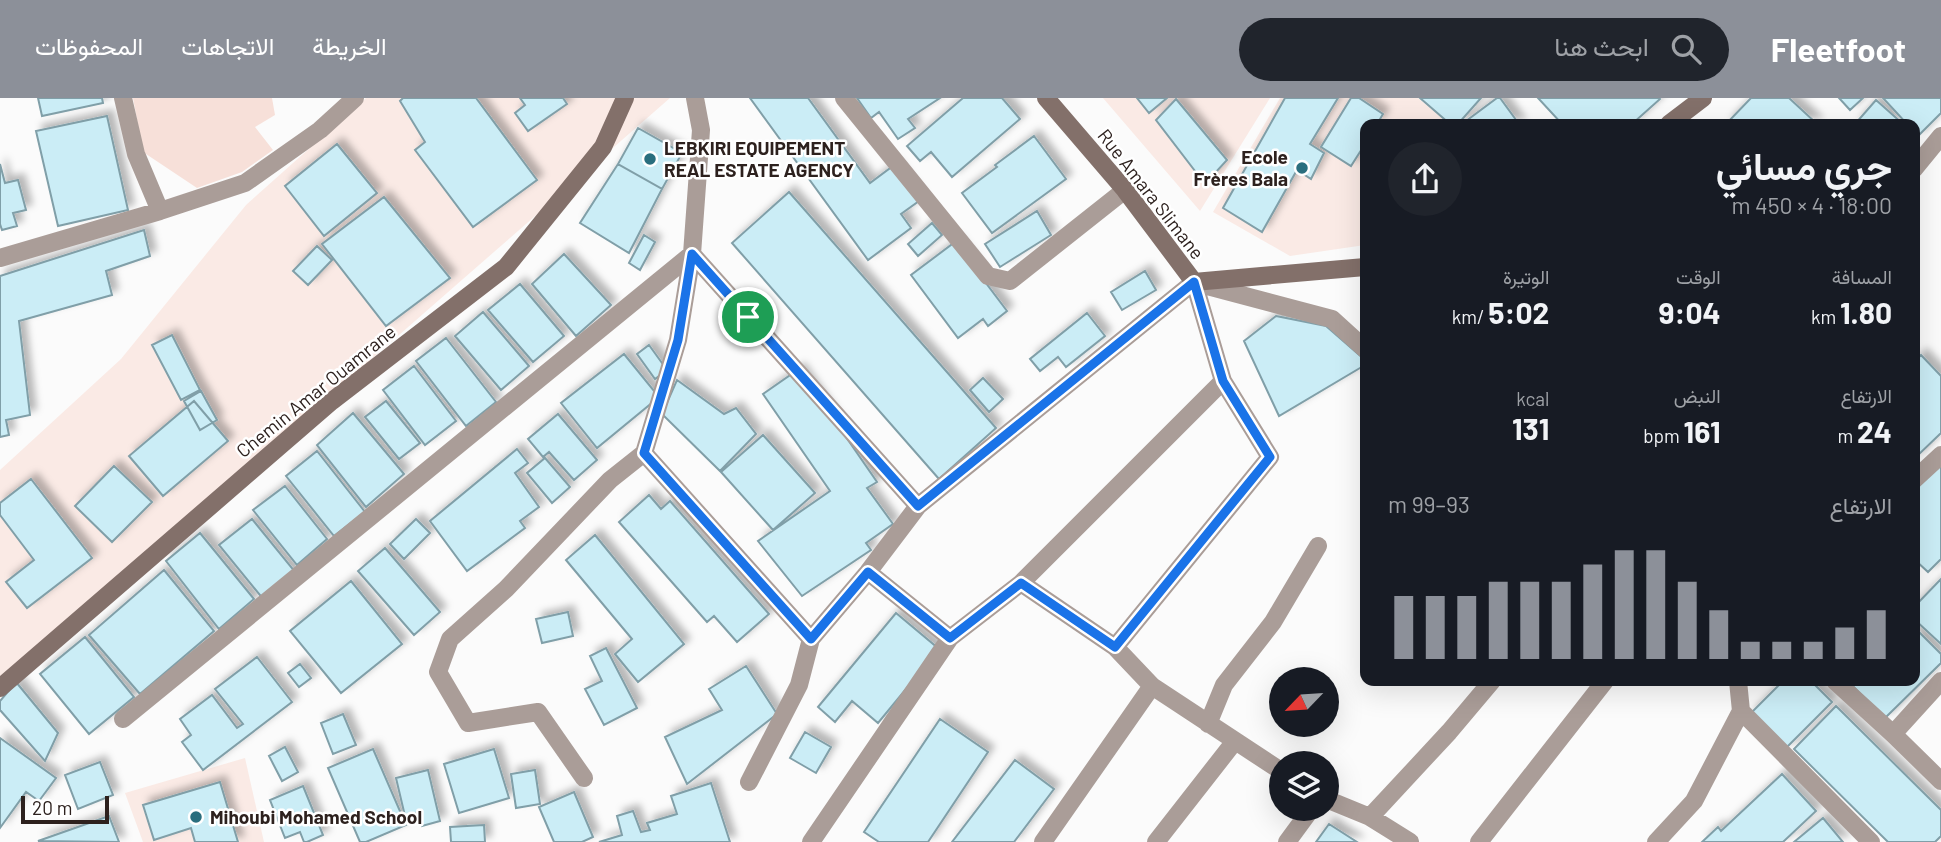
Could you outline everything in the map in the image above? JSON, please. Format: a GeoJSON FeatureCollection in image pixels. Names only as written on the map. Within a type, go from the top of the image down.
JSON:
{"type":"FeatureCollection","features":[{"type":"Feature","properties":{"kind":"main road","name":"Chemin Amar Ouamrane"},"geometry":{"type":"LineString","coordinates":[[0,688],[332,401],[506,267],[603,147],[625,98]]}},
{"type":"Feature","properties":{"kind":"main road","name":"Rue Amara Slimane"},"geometry":{"type":"LineString","coordinates":[[1046,98],[1125,190],[1194,282],[1360,267]]}},
{"type":"Feature","properties":{"kind":"main road"},"geometry":{"type":"LineString","coordinates":[[1676,119],[1703,98]]}},
{"type":"Feature","properties":{"kind":"street"},"geometry":{"type":"LineString","coordinates":[[123,98],[136,153],[160,211]]}},
{"type":"Feature","properties":{"kind":"street"},"geometry":{"type":"LineString","coordinates":[[0,258],[245,183],[320,130],[355,98]]}},
{"type":"Feature","properties":{"kind":"street"},"geometry":{"type":"LineString","coordinates":[[584,778],[538,712],[468,723],[438,672],[450,639],[506,589],[610,480],[644,453],[678,340],[692,254],[701,130],[695,98]]}},
{"type":"Feature","properties":{"kind":"street"},"geometry":{"type":"LineString","coordinates":[[844,98],[988,276],[1010,281],[1125,190]]}},
{"type":"Feature","properties":{"kind":"street"},"geometry":{"type":"LineString","coordinates":[[1920,162],[1941,136]]}},
{"type":"Feature","properties":{"kind":"street"},"geometry":{"type":"LineString","coordinates":[[692,254],[918,506]]}},
{"type":"Feature","properties":{"kind":"street"},"geometry":{"type":"LineString","coordinates":[[124,719],[692,254]]}},
{"type":"Feature","properties":{"kind":"street"},"geometry":{"type":"LineString","coordinates":[[1194,282],[1332,319],[1360,344]]}},
{"type":"Feature","properties":{"kind":"street"},"geometry":{"type":"LineString","coordinates":[[1115,647],[1270,457],[1223,381],[1194,282]]}},
{"type":"Feature","properties":{"kind":"street"},"geometry":{"type":"LineString","coordinates":[[749,782],[799,685],[811,639],[868,572],[918,506],[1194,282]]}},
{"type":"Feature","properties":{"kind":"street"},"geometry":{"type":"LineString","coordinates":[[811,842],[950,638],[1021,583],[1223,381]]}},
{"type":"Feature","properties":{"kind":"street"},"geometry":{"type":"LineString","coordinates":[[644,453],[811,639]]}},
{"type":"Feature","properties":{"kind":"street"},"geometry":{"type":"LineString","coordinates":[[1920,474],[1941,455]]}},
{"type":"Feature","properties":{"kind":"street"},"geometry":{"type":"LineString","coordinates":[[1208,724],[1224,685],[1273,622],[1318,546]]}},
{"type":"Feature","properties":{"kind":"street"},"geometry":{"type":"LineString","coordinates":[[868,572],[950,638]]}},
{"type":"Feature","properties":{"kind":"street"},"geometry":{"type":"LineString","coordinates":[[1021,583],[1115,647],[1152,686],[1269,763]]}},
{"type":"Feature","properties":{"kind":"street"},"geometry":{"type":"LineString","coordinates":[[1893,734],[1941,681]]}},
{"type":"Feature","properties":{"kind":"street"},"geometry":{"type":"LineString","coordinates":[[1043,842],[1152,686]]}},
{"type":"Feature","properties":{"kind":"street"},"geometry":{"type":"LineString","coordinates":[[1370,817],[1488,686]]}},
{"type":"Feature","properties":{"kind":"street"},"geometry":{"type":"LineString","coordinates":[[1479,842],[1601,686]]}},
{"type":"Feature","properties":{"kind":"street"},"geometry":{"type":"LineString","coordinates":[[1656,842],[1694,801],[1741,712],[1738,686]]}},
{"type":"Feature","properties":{"kind":"street"},"geometry":{"type":"LineString","coordinates":[[1840,686],[1941,781]]}},
{"type":"Feature","properties":{"kind":"street"},"geometry":{"type":"LineString","coordinates":[[1741,712],[1871,842]]}},
{"type":"Feature","properties":{"kind":"street"},"geometry":{"type":"LineString","coordinates":[[1156,842],[1235,741]]}},
{"type":"Feature","properties":{"kind":"street"},"geometry":{"type":"LineString","coordinates":[[1339,804],[1370,817],[1410,842]]}},
{"type":"Feature","properties":{"kind":"street"},"geometry":{"type":"LineString","coordinates":[[1287,842],[1302,821]]}},
{"type":"Feature","properties":{"kind":"shaded area"},"geometry":{"type":"Polygon","coordinates":[[[133,98],[272,98],[275,115],[255,127],[273,150],[242,172],[197,188],[143,152],[133,98]]]}},
{"type":"Feature","properties":{"kind":"shaded area"},"geometry":{"type":"Polygon","coordinates":[[[366,98],[670,98],[0,684],[0,470],[121,359],[246,205],[366,98]]]}},
{"type":"Feature","properties":{"kind":"shaded area"},"geometry":{"type":"Polygon","coordinates":[[[1103,98],[1270,98],[1200,211],[1103,98]]]}},
{"type":"Feature","properties":{"kind":"shaded area","name":"Ecole Frères Bala"},"geometry":{"type":"Polygon","coordinates":[[[1280,98],[1418,98],[1443,119],[1360,119],[1360,246],[1290,256],[1213,212],[1280,98]]]}},
{"type":"Feature","properties":{"kind":"shaded area","name":"Mihoubi Mohamed School"},"geometry":{"type":"Polygon","coordinates":[[[245,758],[264,842],[143,842],[125,793],[245,758]]]}},
{"type":"Feature","properties":{"kind":"building"},"geometry":{"type":"Polygon","coordinates":[[[38,98],[102,98],[103,103],[42,116],[38,98]]]}},
{"type":"Feature","properties":{"kind":"building"},"geometry":{"type":"Polygon","coordinates":[[[403,98],[476,98],[537,180],[473,227],[415,150],[425,142],[400,101],[403,98]]]}},
{"type":"Feature","properties":{"kind":"building"},"geometry":{"type":"Polygon","coordinates":[[[520,98],[563,98],[567,104],[528,131],[515,113],[525,105],[520,98]]]}},
{"type":"Feature","properties":{"kind":"building"},"geometry":{"type":"Polygon","coordinates":[[[750,98],[808,98],[870,183],[893,166],[919,201],[901,214],[911,228],[868,260],[750,98]]]}},
{"type":"Feature","properties":{"kind":"building"},"geometry":{"type":"Polygon","coordinates":[[[857,98],[940,98],[908,119],[915,128],[898,139],[879,112],[871,118],[857,98]]]}},
{"type":"Feature","properties":{"kind":"building"},"geometry":{"type":"Polygon","coordinates":[[[963,98],[1002,98],[1020,119],[952,177],[931,152],[920,161],[907,146],[963,98]]]}},
{"type":"Feature","properties":{"kind":"building"},"geometry":{"type":"Polygon","coordinates":[[[1137,98],[1167,98],[1149,113],[1137,98]]]}},
{"type":"Feature","properties":{"kind":"building"},"geometry":{"type":"Polygon","coordinates":[[[1285,98],[1338,98],[1310,144],[1324,153],[1311,179],[1297,170],[1262,232],[1223,208],[1285,98]]]}},
{"type":"Feature","properties":{"kind":"building"},"geometry":{"type":"Polygon","coordinates":[[[1351,98],[1359,98],[1383,114],[1380,119],[1360,119],[1360,152],[1351,166],[1321,147],[1351,98]]]}},
{"type":"Feature","properties":{"kind":"building"},"geometry":{"type":"Polygon","coordinates":[[[1420,98],[1481,98],[1462,119],[1444,119],[1420,98]]]}},
{"type":"Feature","properties":{"kind":"building"},"geometry":{"type":"Polygon","coordinates":[[[1500,98],[1515,119],[1469,119],[1500,98]]]}},
{"type":"Feature","properties":{"kind":"building"},"geometry":{"type":"Polygon","coordinates":[[[1538,98],[1660,99],[1638,119],[1557,119],[1538,98]]]}},
{"type":"Feature","properties":{"kind":"building"},"geometry":{"type":"Polygon","coordinates":[[[1751,98],[1789,98],[1812,119],[1731,119],[1751,98]]]}},
{"type":"Feature","properties":{"kind":"building"},"geometry":{"type":"Polygon","coordinates":[[[1839,98],[1863,98],[1850,110],[1839,98]]]}},
{"type":"Feature","properties":{"kind":"building"},"geometry":{"type":"Polygon","coordinates":[[[1883,98],[1941,98],[1941,113],[1920,134],[1920,119],[1902,119],[1883,98]]]}},
{"type":"Feature","properties":{"kind":"building"},"geometry":{"type":"Polygon","coordinates":[[[1176,99],[1227,160],[1205,184],[1156,120],[1176,99]]]}},
{"type":"Feature","properties":{"kind":"building"},"geometry":{"type":"Polygon","coordinates":[[[1876,100],[1897,119],[1859,119],[1876,100]]]}},
{"type":"Feature","properties":{"kind":"building"},"geometry":{"type":"Polygon","coordinates":[[[107,116],[128,210],[58,226],[36,131],[107,116]]]}},
{"type":"Feature","properties":{"kind":"building","name":"LEBKIRI EQUIPEMENT REAL ESTATE AGENCY"},"geometry":{"type":"Polygon","coordinates":[[[638,128],[682,153],[662,189],[618,164],[638,128]]]}},
{"type":"Feature","properties":{"kind":"building"},"geometry":{"type":"Polygon","coordinates":[[[1034,136],[1066,179],[992,233],[962,193],[1034,136]]]}},
{"type":"Feature","properties":{"kind":"building"},"geometry":{"type":"Polygon","coordinates":[[[337,144],[377,193],[324,236],[285,186],[337,144]]]}},
{"type":"Feature","properties":{"kind":"building"},"geometry":{"type":"Polygon","coordinates":[[[0,164],[5,183],[18,180],[26,210],[13,213],[17,226],[2,230],[0,224],[0,164]]]}},
{"type":"Feature","properties":{"kind":"building"},"geometry":{"type":"Polygon","coordinates":[[[618,164],[662,189],[629,253],[580,223],[618,164]]]}},
{"type":"Feature","properties":{"kind":"building"},"geometry":{"type":"Polygon","coordinates":[[[789,192],[996,428],[939,479],[732,243],[789,192]]]}},
{"type":"Feature","properties":{"kind":"building"},"geometry":{"type":"Polygon","coordinates":[[[384,197],[450,278],[386,326],[322,244],[384,197]]]}},
{"type":"Feature","properties":{"kind":"building"},"geometry":{"type":"Polygon","coordinates":[[[1037,211],[1051,235],[1000,267],[985,244],[1037,211]]]}},
{"type":"Feature","properties":{"kind":"building"},"geometry":{"type":"Polygon","coordinates":[[[932,223],[942,235],[918,256],[908,244],[932,223]]]}},
{"type":"Feature","properties":{"kind":"building"},"geometry":{"type":"Polygon","coordinates":[[[144,230],[150,256],[106,271],[112,295],[19,321],[30,415],[6,420],[9,435],[0,437],[0,276],[144,230]]]}},
{"type":"Feature","properties":{"kind":"building"},"geometry":{"type":"Polygon","coordinates":[[[644,235],[655,242],[640,270],[629,263],[644,235]]]}},
{"type":"Feature","properties":{"kind":"building"},"geometry":{"type":"Polygon","coordinates":[[[955,242],[1007,311],[988,326],[983,319],[958,338],[911,275],[955,242]]]}},
{"type":"Feature","properties":{"kind":"building"},"geometry":{"type":"Polygon","coordinates":[[[317,246],[332,260],[308,285],[293,271],[317,246]]]}},
{"type":"Feature","properties":{"kind":"building"},"geometry":{"type":"Polygon","coordinates":[[[564,254],[611,305],[576,336],[532,284],[564,254]]]}},
{"type":"Feature","properties":{"kind":"building"},"geometry":{"type":"Polygon","coordinates":[[[1145,271],[1156,290],[1122,310],[1111,292],[1145,271]]]}},
{"type":"Feature","properties":{"kind":"building"},"geometry":{"type":"Polygon","coordinates":[[[520,284],[564,336],[533,362],[488,310],[520,284]]]}},
{"type":"Feature","properties":{"kind":"building"},"geometry":{"type":"Polygon","coordinates":[[[483,312],[529,366],[501,390],[455,336],[483,312]]]}},
{"type":"Feature","properties":{"kind":"building"},"geometry":{"type":"Polygon","coordinates":[[[1087,313],[1105,336],[1066,367],[1058,357],[1040,371],[1030,359],[1087,313]]]}},
{"type":"Feature","properties":{"kind":"building"},"geometry":{"type":"Polygon","coordinates":[[[1276,316],[1326,326],[1360,356],[1360,368],[1279,416],[1244,341],[1276,316]]]}},
{"type":"Feature","properties":{"kind":"building"},"geometry":{"type":"Polygon","coordinates":[[[172,335],[200,390],[181,400],[152,345],[172,335]]]}},
{"type":"Feature","properties":{"kind":"building"},"geometry":{"type":"Polygon","coordinates":[[[446,338],[496,402],[466,426],[416,361],[446,338]]]}},
{"type":"Feature","properties":{"kind":"building"},"geometry":{"type":"Polygon","coordinates":[[[649,345],[667,370],[655,379],[637,354],[649,345]]]}},
{"type":"Feature","properties":{"kind":"building"},"geometry":{"type":"Polygon","coordinates":[[[624,354],[659,397],[597,448],[561,403],[624,354]]]}},
{"type":"Feature","properties":{"kind":"building"},"geometry":{"type":"Polygon","coordinates":[[[1920,356],[1941,376],[1941,433],[1920,453],[1920,356]]]}},
{"type":"Feature","properties":{"kind":"building"},"geometry":{"type":"Polygon","coordinates":[[[414,366],[456,421],[425,445],[383,390],[414,366]]]}},
{"type":"Feature","properties":{"kind":"building"},"geometry":{"type":"Polygon","coordinates":[[[799,369],[877,482],[867,488],[893,524],[866,543],[871,550],[802,596],[758,541],[830,491],[763,394],[799,369]]]}},
{"type":"Feature","properties":{"kind":"building"},"geometry":{"type":"Polygon","coordinates":[[[983,378],[1003,399],[989,412],[970,390],[983,378]]]}},
{"type":"Feature","properties":{"kind":"building"},"geometry":{"type":"Polygon","coordinates":[[[677,380],[724,414],[736,408],[756,434],[720,471],[662,414],[677,380]]]}},
{"type":"Feature","properties":{"kind":"building"},"geometry":{"type":"Polygon","coordinates":[[[201,391],[217,420],[200,430],[184,401],[201,391]]]}},
{"type":"Feature","properties":{"kind":"building"},"geometry":{"type":"Polygon","coordinates":[[[194,401],[228,441],[163,496],[129,456],[194,401]]]}},
{"type":"Feature","properties":{"kind":"building"},"geometry":{"type":"Polygon","coordinates":[[[386,401],[420,443],[399,459],[365,417],[386,401]]]}},
{"type":"Feature","properties":{"kind":"building"},"geometry":{"type":"Polygon","coordinates":[[[353,413],[404,474],[366,507],[317,445],[353,413]]]}},
{"type":"Feature","properties":{"kind":"building"},"geometry":{"type":"Polygon","coordinates":[[[558,414],[597,460],[574,480],[549,452],[543,457],[528,439],[558,414]]]}},
{"type":"Feature","properties":{"kind":"building"},"geometry":{"type":"Polygon","coordinates":[[[763,435],[815,493],[773,530],[721,472],[763,435]]]}},
{"type":"Feature","properties":{"kind":"building"},"geometry":{"type":"Polygon","coordinates":[[[517,449],[528,463],[515,473],[539,507],[520,521],[525,528],[467,571],[430,521],[517,449]]]}},
{"type":"Feature","properties":{"kind":"building"},"geometry":{"type":"Polygon","coordinates":[[[317,451],[365,512],[334,536],[286,476],[317,451]]]}},
{"type":"Feature","properties":{"kind":"building"},"geometry":{"type":"Polygon","coordinates":[[[545,458],[570,487],[552,503],[527,473],[545,458]]]}},
{"type":"Feature","properties":{"kind":"building"},"geometry":{"type":"Polygon","coordinates":[[[1941,461],[1941,559],[1928,572],[1920,565],[1920,483],[1941,461]]]}},
{"type":"Feature","properties":{"kind":"building"},"geometry":{"type":"Polygon","coordinates":[[[114,466],[152,502],[112,542],[75,506],[114,466]]]}},
{"type":"Feature","properties":{"kind":"building"},"geometry":{"type":"Polygon","coordinates":[[[31,479],[92,558],[27,608],[6,582],[34,560],[0,515],[0,503],[31,479]]]}},
{"type":"Feature","properties":{"kind":"building"},"geometry":{"type":"Polygon","coordinates":[[[285,486],[327,539],[297,565],[253,510],[285,486]]]}},
{"type":"Feature","properties":{"kind":"building"},"geometry":{"type":"Polygon","coordinates":[[[649,495],[661,509],[670,501],[769,614],[737,642],[714,616],[707,622],[619,522],[649,495]]]}},
{"type":"Feature","properties":{"kind":"building"},"geometry":{"type":"Polygon","coordinates":[[[252,519],[296,573],[264,600],[219,545],[252,519]]]}},
{"type":"Feature","properties":{"kind":"building"},"geometry":{"type":"Polygon","coordinates":[[[416,519],[430,533],[404,559],[390,544],[416,519]]]}},
{"type":"Feature","properties":{"kind":"building"},"geometry":{"type":"Polygon","coordinates":[[[200,533],[254,599],[219,629],[166,561],[200,533]]]}},
{"type":"Feature","properties":{"kind":"building"},"geometry":{"type":"Polygon","coordinates":[[[595,535],[684,644],[638,682],[615,654],[632,639],[566,560],[595,535]]]}},
{"type":"Feature","properties":{"kind":"building"},"geometry":{"type":"Polygon","coordinates":[[[385,548],[440,612],[414,635],[358,571],[385,548]]]}},
{"type":"Feature","properties":{"kind":"building"},"geometry":{"type":"Polygon","coordinates":[[[164,570],[214,631],[140,694],[89,635],[164,570]]]}},
{"type":"Feature","properties":{"kind":"building"},"geometry":{"type":"Polygon","coordinates":[[[1941,579],[1941,644],[1920,625],[1920,601],[1941,579]]]}},
{"type":"Feature","properties":{"kind":"building"},"geometry":{"type":"Polygon","coordinates":[[[351,581],[402,644],[341,693],[290,631],[351,581]]]}},
{"type":"Feature","properties":{"kind":"building"},"geometry":{"type":"Polygon","coordinates":[[[568,612],[573,636],[542,643],[536,619],[568,612]]]}},
{"type":"Feature","properties":{"kind":"building"},"geometry":{"type":"Polygon","coordinates":[[[896,613],[939,649],[878,723],[852,701],[835,722],[818,707],[896,613]]]}},
{"type":"Feature","properties":{"kind":"building"},"geometry":{"type":"Polygon","coordinates":[[[1920,633],[1941,654],[1941,663],[1920,684],[1920,633]]]}},
{"type":"Feature","properties":{"kind":"building"},"geometry":{"type":"Polygon","coordinates":[[[85,637],[134,697],[89,734],[40,674],[85,637]]]}},
{"type":"Feature","properties":{"kind":"building"},"geometry":{"type":"Polygon","coordinates":[[[606,648],[637,708],[604,725],[585,689],[602,681],[590,656],[606,648]]]}},
{"type":"Feature","properties":{"kind":"building"},"geometry":{"type":"Polygon","coordinates":[[[257,657],[292,702],[203,770],[182,742],[191,735],[180,719],[212,695],[237,728],[243,724],[215,689],[257,657]]]}},
{"type":"Feature","properties":{"kind":"building"},"geometry":{"type":"Polygon","coordinates":[[[300,664],[311,678],[299,687],[288,673],[300,664]]]}},
{"type":"Feature","properties":{"kind":"building"},"geometry":{"type":"Polygon","coordinates":[[[746,666],[777,714],[687,784],[665,737],[722,710],[709,689],[746,666]]]}},
{"type":"Feature","properties":{"kind":"building"},"geometry":{"type":"Polygon","coordinates":[[[16,682],[58,733],[45,761],[0,710],[0,701],[16,682]]]}},
{"type":"Feature","properties":{"kind":"building"},"geometry":{"type":"Polygon","coordinates":[[[1778,686],[1816,686],[1832,702],[1784,750],[1749,715],[1778,686]]]}},
{"type":"Feature","properties":{"kind":"building"},"geometry":{"type":"Polygon","coordinates":[[[1853,686],[1918,686],[1884,719],[1853,686]]]}},
{"type":"Feature","properties":{"kind":"building"},"geometry":{"type":"Polygon","coordinates":[[[1836,706],[1941,810],[1941,836],[1935,842],[1888,842],[1794,749],[1836,706]]]}},
{"type":"Feature","properties":{"kind":"building"},"geometry":{"type":"Polygon","coordinates":[[[343,714],[356,745],[333,754],[321,723],[343,714]]]}},
{"type":"Feature","properties":{"kind":"building"},"geometry":{"type":"Polygon","coordinates":[[[940,719],[988,752],[928,842],[879,842],[864,832],[940,719]]]}},
{"type":"Feature","properties":{"kind":"building"},"geometry":{"type":"Polygon","coordinates":[[[805,732],[831,747],[816,773],[790,758],[805,732]]]}},
{"type":"Feature","properties":{"kind":"building"},"geometry":{"type":"Polygon","coordinates":[[[0,738],[56,778],[39,801],[26,792],[0,828],[0,738]]]}},
{"type":"Feature","properties":{"kind":"building"},"geometry":{"type":"Polygon","coordinates":[[[285,747],[298,772],[282,781],[269,756],[285,747]]]}},
{"type":"Feature","properties":{"kind":"building"},"geometry":{"type":"Polygon","coordinates":[[[373,749],[406,825],[360,842],[328,768],[373,749]]]}},
{"type":"Feature","properties":{"kind":"building"},"geometry":{"type":"Polygon","coordinates":[[[494,749],[509,798],[459,813],[444,764],[494,749]]]}},
{"type":"Feature","properties":{"kind":"building"},"geometry":{"type":"Polygon","coordinates":[[[1015,760],[1054,789],[1014,842],[952,842],[1015,760]]]}},
{"type":"Feature","properties":{"kind":"building"},"geometry":{"type":"Polygon","coordinates":[[[100,762],[113,795],[78,809],[65,775],[100,762]]]}},
{"type":"Feature","properties":{"kind":"building"},"geometry":{"type":"Polygon","coordinates":[[[428,770],[440,821],[422,826],[419,812],[405,816],[396,778],[428,770]]]}},
{"type":"Feature","properties":{"kind":"building"},"geometry":{"type":"Polygon","coordinates":[[[535,770],[540,804],[516,808],[511,774],[535,770]]]}},
{"type":"Feature","properties":{"kind":"building"},"geometry":{"type":"Polygon","coordinates":[[[1782,774],[1816,811],[1783,842],[1702,842],[1718,827],[1721,831],[1782,774]]]}},
{"type":"Feature","properties":{"kind":"building"},"geometry":{"type":"Polygon","coordinates":[[[220,782],[238,842],[195,842],[191,828],[154,840],[143,805],[220,782]]]}},
{"type":"Feature","properties":{"kind":"building"},"geometry":{"type":"Polygon","coordinates":[[[711,783],[730,842],[599,842],[622,835],[617,816],[633,811],[641,832],[650,830],[647,823],[677,814],[671,796],[711,783]]]}},
{"type":"Feature","properties":{"kind":"building"},"geometry":{"type":"Polygon","coordinates":[[[303,786],[323,835],[307,842],[304,842],[300,832],[285,838],[270,800],[303,786]]]}},
{"type":"Feature","properties":{"kind":"building"},"geometry":{"type":"Polygon","coordinates":[[[574,792],[593,837],[582,842],[554,842],[539,807],[574,792]]]}},
{"type":"Feature","properties":{"kind":"building"},"geometry":{"type":"Polygon","coordinates":[[[109,816],[119,842],[38,841],[109,816]]]}},
{"type":"Feature","properties":{"kind":"building"},"geometry":{"type":"Polygon","coordinates":[[[1823,818],[1843,842],[1794,842],[1823,818]]]}},
{"type":"Feature","properties":{"kind":"building"},"geometry":{"type":"Polygon","coordinates":[[[1329,824],[1357,842],[1316,842],[1329,824]]]}},
{"type":"Feature","properties":{"kind":"building"},"geometry":{"type":"Polygon","coordinates":[[[484,825],[485,842],[451,842],[450,827],[484,825]]]}},
{"type":"Feature","properties":{"kind":"place","name":"LEBKIRI EQUIPEMENT REAL ESTATE AGENCY"},"geometry":{"type":"Point","coordinates":[650,159]}},
{"type":"Feature","properties":{"kind":"place","name":"Ecole Frères Bala"},"geometry":{"type":"Point","coordinates":[1302,168]}},
{"type":"Feature","properties":{"kind":"place","name":"Mihoubi Mohamed School"},"geometry":{"type":"Point","coordinates":[196,817]}},
{"type":"Feature","properties":{"kind":"route"},"geometry":{"type":"LineString","coordinates":[[692,254],[748,317],[918,506],[1194,282],[1223,381],[1270,457],[1115,647],[1021,583],[950,638],[868,572],[811,639],[644,453],[678,340],[692,254]]}}]}
